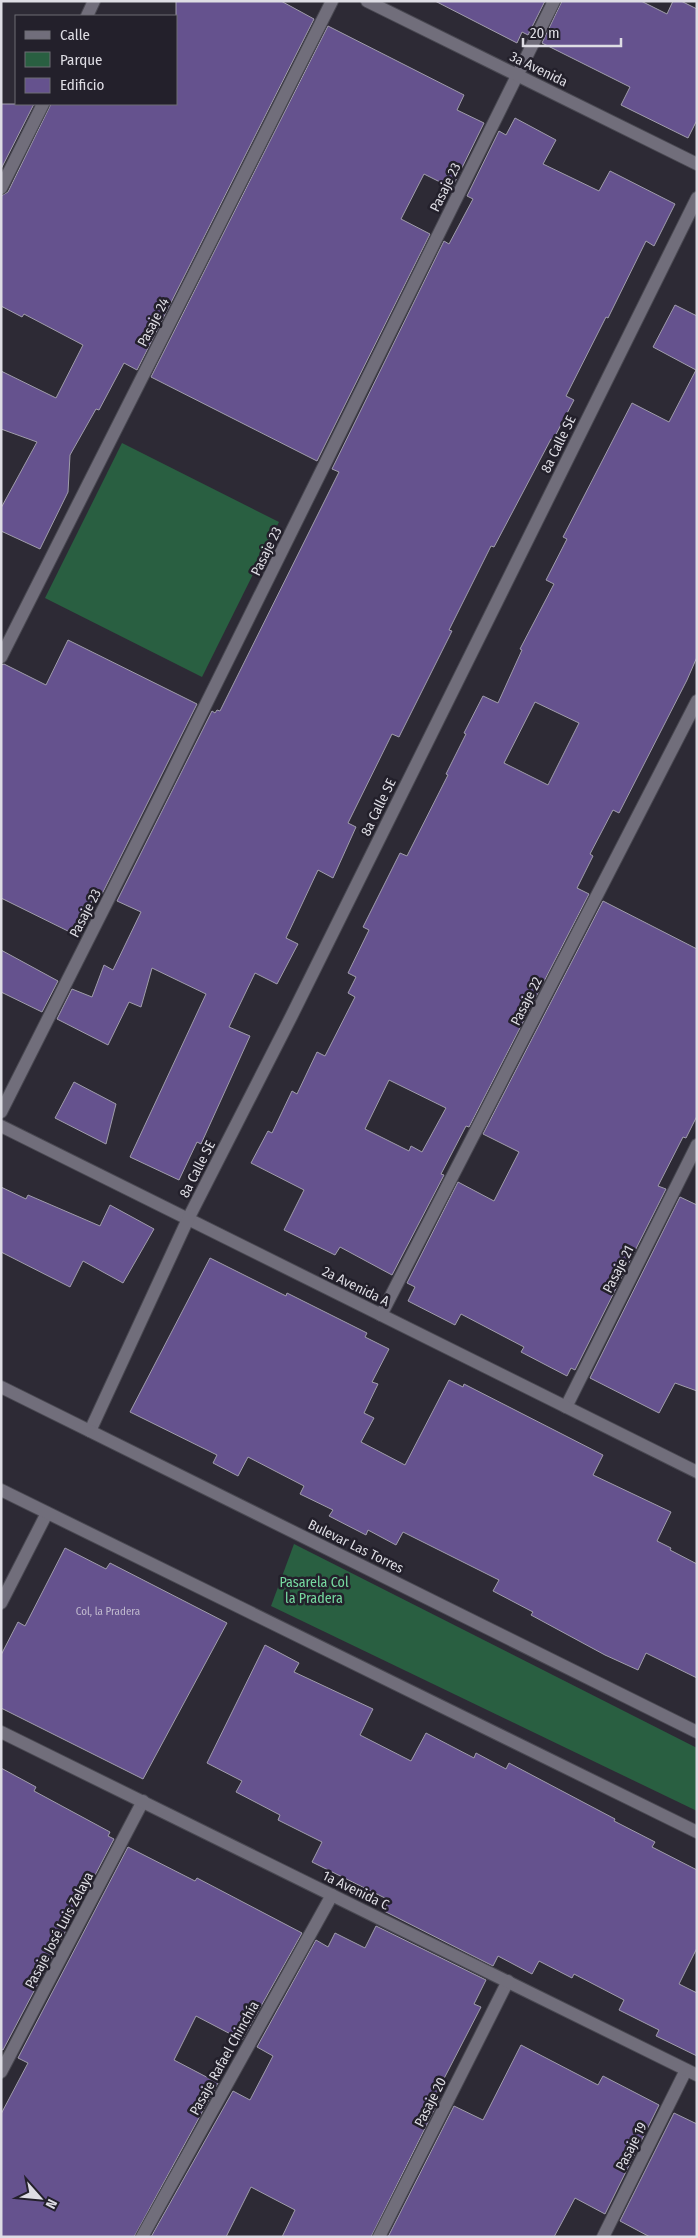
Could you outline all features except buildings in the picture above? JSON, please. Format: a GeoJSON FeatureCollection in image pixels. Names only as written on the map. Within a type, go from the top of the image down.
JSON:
{"type":"FeatureCollection","features":[{"type":"Feature","properties":{"kind":"street"},"geometry":{"type":"LineString","coordinates":[[87,15],[94,1]]}},
{"type":"Feature","properties":{"kind":"street","name":"Pasaje 24"},"geometry":{"type":"LineString","coordinates":[[1,657],[332,1]]}},
{"type":"Feature","properties":{"kind":"street","name":"3a Avenida"},"geometry":{"type":"LineString","coordinates":[[367,1],[697,164]]}},
{"type":"Feature","properties":{"kind":"street","name":"Pasaje 23"},"geometry":{"type":"LineString","coordinates":[[1,1112],[184,751],[554,1]]}},
{"type":"Feature","properties":{"kind":"street"},"geometry":{"type":"LineString","coordinates":[[1,188],[42,105]]}},
{"type":"Feature","properties":{"kind":"street","name":"8a Calle SE"},"geometry":{"type":"LineString","coordinates":[[90,1431],[188,1219],[292,1015],[697,198]]}},
{"type":"Feature","properties":{"kind":"street","name":"Pasaje 22"},"geometry":{"type":"LineString","coordinates":[[382,1315],[697,701]]}},
{"type":"Feature","properties":{"kind":"street","name":"2a Avenida A"},"geometry":{"type":"LineString","coordinates":[[1,1126],[697,1472]]}},
{"type":"Feature","properties":{"kind":"street","name":"Pasaje 21"},"geometry":{"type":"LineString","coordinates":[[566,1407],[697,1145]]}},
{"type":"Feature","properties":{"kind":"street","name":"Bulevar Las Torres"},"geometry":{"type":"LineString","coordinates":[[1,1387],[697,1732]]}},
{"type":"Feature","properties":{"kind":"street"},"geometry":{"type":"LineString","coordinates":[[1,1490],[697,1832]]}},
{"type":"Feature","properties":{"kind":"street"},"geometry":{"type":"LineString","coordinates":[[1,1604],[47,1513]]}},
{"type":"Feature","properties":{"kind":"street","name":"1a Avenida C"},"geometry":{"type":"LineString","coordinates":[[1,1732],[691,2072]]}},
{"type":"Feature","properties":{"kind":"street","name":"Pasaje José Luis Zelaya"},"geometry":{"type":"LineString","coordinates":[[1,2072],[143,1802]]}},
{"type":"Feature","properties":{"kind":"street","name":"Pasaje Rafael Chinchía"},"geometry":{"type":"LineString","coordinates":[[142,2237],[332,1895]]}},
{"type":"Feature","properties":{"kind":"street","name":"Pasaje 20"},"geometry":{"type":"LineString","coordinates":[[379,2237],[508,1981]]}},
{"type":"Feature","properties":{"kind":"street","name":"Pasaje 19"},"geometry":{"type":"LineString","coordinates":[[603,2237],[691,2072]]}},
{"type":"Feature","properties":{"kind":"green space"},"geometry":{"type":"Polygon","coordinates":[[[122,443],[279,522],[202,677],[45,598],[122,443]]]}},
{"type":"Feature","properties":{"kind":"green space","name":"Pasarela Col la Pradera"},"geometry":{"type":"Polygon","coordinates":[[[294,1544],[697,1748],[697,1811],[271,1606],[294,1544]]]}}]}
